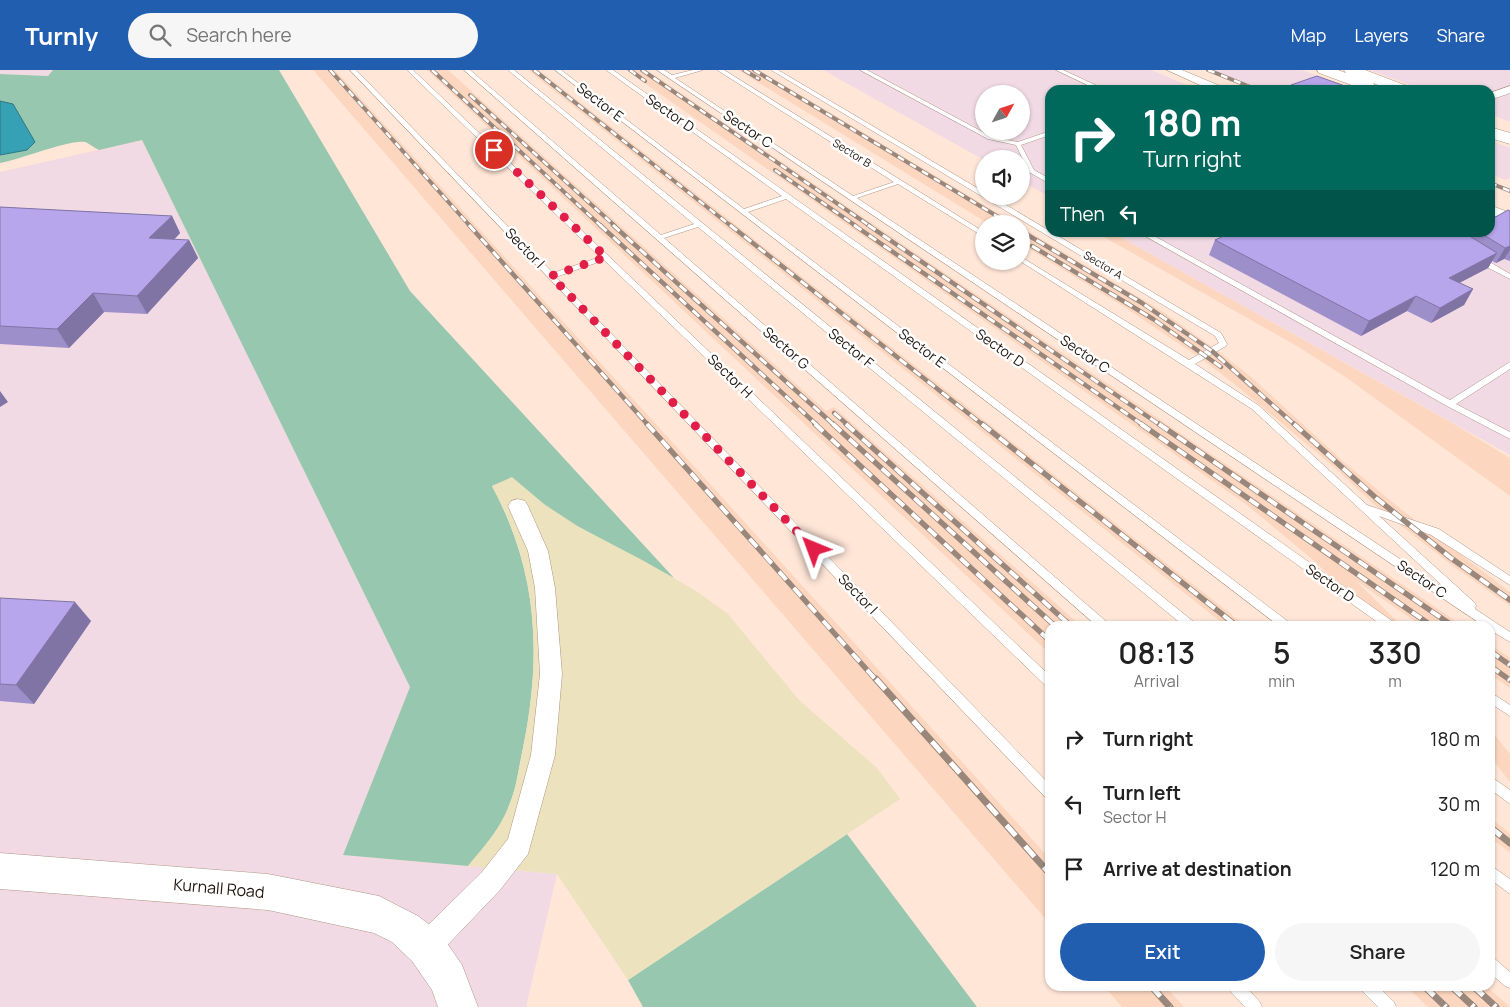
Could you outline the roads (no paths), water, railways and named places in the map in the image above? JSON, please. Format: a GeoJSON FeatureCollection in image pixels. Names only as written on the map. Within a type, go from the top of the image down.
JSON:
{"type":"FeatureCollection","features":[{"type":"Feature","properties":{"kind":"street"},"geometry":{"type":"LineString","coordinates":[[1157,70],[1193,85]]}},
{"type":"Feature","properties":{"kind":"street"},"geometry":{"type":"LineString","coordinates":[[1172,70],[1209,85]]}},
{"type":"Feature","properties":{"kind":"street"},"geometry":{"type":"LineString","coordinates":[[1324,70],[1364,85]]}},
{"type":"Feature","properties":{"kind":"street"},"geometry":{"type":"LineString","coordinates":[[1350,70],[1391,85]]}},
{"type":"Feature","properties":{"kind":"street"},"geometry":{"type":"LineString","coordinates":[[1495,96],[1510,90]]}},
{"type":"Feature","properties":{"kind":"street"},"geometry":{"type":"LineString","coordinates":[[1495,123],[1510,129]]}},
{"type":"Feature","properties":{"kind":"street"},"geometry":{"type":"LineString","coordinates":[[1495,134],[1510,139]]}},
{"type":"Feature","properties":{"kind":"street"},"geometry":{"type":"LineString","coordinates":[[1495,203],[1510,210]]}},
{"type":"Feature","properties":{"kind":"street"},"geometry":{"type":"LineString","coordinates":[[1495,211],[1510,218]]}},
{"type":"Feature","properties":{"kind":"street"},"geometry":{"type":"LineString","coordinates":[[426,947],[490,881],[519,844],[543,755],[551,674],[545,588],[538,551],[518,506]]}},
{"type":"Feature","properties":{"kind":"street","name":"Kurnall Road"},"geometry":{"type":"LineString","coordinates":[[0,870],[268,892],[379,915],[405,929],[426,947],[448,979],[458,1007]]}},
{"type":"Feature","properties":{"kind":"lane","name":"Sector I"},"geometry":{"type":"LineString","coordinates":[[354,70],[1045,789]]}},
{"type":"Feature","properties":{"kind":"lane","name":"Sector H"},"geometry":{"type":"LineString","coordinates":[[410,70],[1045,678]]}},
{"type":"Feature","properties":{"kind":"lane","name":"Sector G"},"geometry":{"type":"LineString","coordinates":[[467,70],[1098,621]]}},
{"type":"Feature","properties":{"kind":"lane","name":"Sector F"},"geometry":{"type":"LineString","coordinates":[[511,70],[1185,621]]}},
{"type":"Feature","properties":{"kind":"lane","name":"Sector E"},"geometry":{"type":"LineString","coordinates":[[558,70],[1279,621]]}},
{"type":"Feature","properties":{"kind":"lane","name":"Sector D"},"geometry":{"type":"LineString","coordinates":[[609,70],[1384,621]]}},
{"type":"Feature","properties":{"kind":"lane","name":"Sector C"},"geometry":{"type":"LineString","coordinates":[[660,70],[1485,621]]}},
{"type":"Feature","properties":{"kind":"lane"},"geometry":{"type":"LineString","coordinates":[[672,77],[700,70]]}},
{"type":"Feature","properties":{"kind":"lane","name":"Sector B"},"geometry":{"type":"LineString","coordinates":[[720,70],[975,229]]}},
{"type":"Feature","properties":{"kind":"lane","name":"Sector A"},"geometry":{"type":"LineString","coordinates":[[774,70],[975,189]]}},
{"type":"Feature","properties":{"kind":"lane"},"geometry":{"type":"LineString","coordinates":[[862,70],[990,138],[1018,144],[1045,135]]}},
{"type":"Feature","properties":{"kind":"lane"},"geometry":{"type":"LineString","coordinates":[[1059,70],[1092,85]]}},
{"type":"Feature","properties":{"kind":"lane"},"geometry":{"type":"LineString","coordinates":[[1018,144],[1031,170],[1045,179]]}},
{"type":"Feature","properties":{"kind":"lane"},"geometry":{"type":"LineString","coordinates":[[852,198],[899,182]]}},
{"type":"Feature","properties":{"kind":"lane"},"geometry":{"type":"LineString","coordinates":[[743,211],[787,196]]}},
{"type":"Feature","properties":{"kind":"lane","name":"Sector A"},"geometry":{"type":"LineString","coordinates":[[1002,205],[1045,231]]}},
{"type":"Feature","properties":{"kind":"lane"},"geometry":{"type":"LineString","coordinates":[[659,238],[700,224]]}},
{"type":"Feature","properties":{"kind":"lane","name":"Sector A"},"geometry":{"type":"LineString","coordinates":[[1055,237],[1218,335],[1223,344],[1189,364]]}},
{"type":"Feature","properties":{"kind":"lane"},"geometry":{"type":"LineString","coordinates":[[1150,237],[1510,436]]}},
{"type":"Feature","properties":{"kind":"lane"},"geometry":{"type":"LineString","coordinates":[[1474,256],[1510,277]]}},
{"type":"Feature","properties":{"kind":"lane"},"geometry":{"type":"LineString","coordinates":[[551,276],[606,257]]}},
{"type":"Feature","properties":{"kind":"lane"},"geometry":{"type":"LineString","coordinates":[[1030,265],[1255,406],[1487,621]]}},
{"type":"Feature","properties":{"kind":"lane"},"geometry":{"type":"LineString","coordinates":[[1450,404],[1510,366]]}},
{"type":"Feature","properties":{"kind":"lane"},"geometry":{"type":"LineString","coordinates":[[1364,507],[1436,532],[1510,581]]}},
{"type":"Feature","properties":{"kind":"lane","name":"Sector C"},"geometry":{"type":"LineString","coordinates":[[1495,628],[1510,638]]}},
{"type":"Feature","properties":{"kind":"lane"},"geometry":{"type":"LineString","coordinates":[[1495,700],[1510,711]]}},
{"type":"Feature","properties":{"kind":"lane"},"geometry":{"type":"LineString","coordinates":[[1495,786],[1510,798]]}},
{"type":"Feature","properties":{"kind":"lane"},"geometry":{"type":"LineString","coordinates":[[1495,875],[1510,887]]}},
{"type":"Feature","properties":{"kind":"lane"},"geometry":{"type":"LineString","coordinates":[[1495,968],[1510,982]]}},
{"type":"Feature","properties":{"kind":"lane"},"geometry":{"type":"LineString","coordinates":[[1240,991],[1255,1007]]}},
{"type":"Feature","properties":{"kind":"lane"},"geometry":{"type":"LineString","coordinates":[[1372,991],[1388,1007]]}},
{"type":"Feature","properties":{"kind":"water"},"geometry":{"type":"Polygon","coordinates":[[[0,101],[13,104],[35,142],[27,150],[0,155],[0,101]]]}},
{"type":"Feature","properties":{"kind":"railway"},"geometry":{"type":"LineString","coordinates":[[330,70],[470,226]]}},
{"type":"Feature","properties":{"kind":"railway"},"geometry":{"type":"LineString","coordinates":[[432,70],[601,226]]}},
{"type":"Feature","properties":{"kind":"railway"},"geometry":{"type":"LineString","coordinates":[[534,70],[731,226]]}},
{"type":"Feature","properties":{"kind":"railway"},"geometry":{"type":"LineString","coordinates":[[630,70],[645,81]]}},
{"type":"Feature","properties":{"kind":"railway"},"geometry":{"type":"LineString","coordinates":[[642,70],[870,226]]}},
{"type":"Feature","properties":{"kind":"railway"},"geometry":{"type":"LineString","coordinates":[[744,70],[759,79]]}},
{"type":"Feature","properties":{"kind":"railway"},"geometry":{"type":"LineString","coordinates":[[754,70],[995,215]]}},
{"type":"Feature","properties":{"kind":"railway"},"geometry":{"type":"LineString","coordinates":[[1208,70],[1246,85]]}},
{"type":"Feature","properties":{"kind":"railway"},"geometry":{"type":"LineString","coordinates":[[470,95],[615,226]]}},
{"type":"Feature","properties":{"kind":"railway"},"geometry":{"type":"LineString","coordinates":[[775,170],[856,226]]}},
{"type":"Feature","properties":{"kind":"railway"},"geometry":{"type":"LineString","coordinates":[[1495,185],[1510,191]]}},
{"type":"Feature","properties":{"kind":"railway"},"geometry":{"type":"LineString","coordinates":[[469,225],[648,425]]}},
{"type":"Feature","properties":{"kind":"railway"},"geometry":{"type":"LineString","coordinates":[[600,225],[817,425]]}},
{"type":"Feature","properties":{"kind":"railway"},"geometry":{"type":"LineString","coordinates":[[613,225],[834,425]]}},
{"type":"Feature","properties":{"kind":"railway"},"geometry":{"type":"LineString","coordinates":[[730,225],[983,425]]}},
{"type":"Feature","properties":{"kind":"railway"},"geometry":{"type":"LineString","coordinates":[[854,225],[1143,425]]}},
{"type":"Feature","properties":{"kind":"railway"},"geometry":{"type":"LineString","coordinates":[[868,225],[1160,425]]}},
{"type":"Feature","properties":{"kind":"railway"},"geometry":{"type":"LineString","coordinates":[[1030,236],[1142,303],[1212,351],[1295,425]]}},
{"type":"Feature","properties":{"kind":"railway"},"geometry":{"type":"LineString","coordinates":[[1032,246],[1153,319],[1221,367]]}},
{"type":"Feature","properties":{"kind":"railway"},"geometry":{"type":"LineString","coordinates":[[834,413],[848,425]]}},
{"type":"Feature","properties":{"kind":"railway"},"geometry":{"type":"LineString","coordinates":[[647,424],[877,681]]}},
{"type":"Feature","properties":{"kind":"railway"},"geometry":{"type":"LineString","coordinates":[[815,424],[1045,636]]}},
{"type":"Feature","properties":{"kind":"railway"},"geometry":{"type":"LineString","coordinates":[[833,424],[1050,621]]}},
{"type":"Feature","properties":{"kind":"railway"},"geometry":{"type":"LineString","coordinates":[[846,424],[1065,621]]}},
{"type":"Feature","properties":{"kind":"railway"},"geometry":{"type":"LineString","coordinates":[[982,424],[1231,621]]}},
{"type":"Feature","properties":{"kind":"railway"},"geometry":{"type":"LineString","coordinates":[[1141,424],[1425,621]]}},
{"type":"Feature","properties":{"kind":"railway"},"geometry":{"type":"LineString","coordinates":[[1159,424],[1446,621]]}},
{"type":"Feature","properties":{"kind":"railway"},"geometry":{"type":"LineString","coordinates":[[1294,424],[1376,498],[1451,558],[1510,600]]}},
{"type":"Feature","properties":{"kind":"railway"},"geometry":{"type":"LineString","coordinates":[[1495,654],[1510,665]]}},
{"type":"Feature","properties":{"kind":"railway"},"geometry":{"type":"LineString","coordinates":[[1495,670],[1510,680]]}},
{"type":"Feature","properties":{"kind":"railway"},"geometry":{"type":"LineString","coordinates":[[876,679],[1045,868]]}},
{"type":"Feature","properties":{"kind":"railway"},"geometry":{"type":"LineString","coordinates":[[1495,831],[1510,843]]}},
{"type":"Feature","properties":{"kind":"railway"},"geometry":{"type":"LineString","coordinates":[[1156,991],[1170,1007]]}},
{"type":"Feature","properties":{"kind":"railway"},"geometry":{"type":"LineString","coordinates":[[1429,991],[1446,1007]]}},
{"type":"Feature","properties":{"kind":"railway"},"geometry":{"type":"LineString","coordinates":[[1456,991],[1474,1007]]}},
{"type":"Feature","properties":{"kind":"railway"},"geometry":{"type":"LineString","coordinates":[[1478,991],[1496,1007]]}}]}
